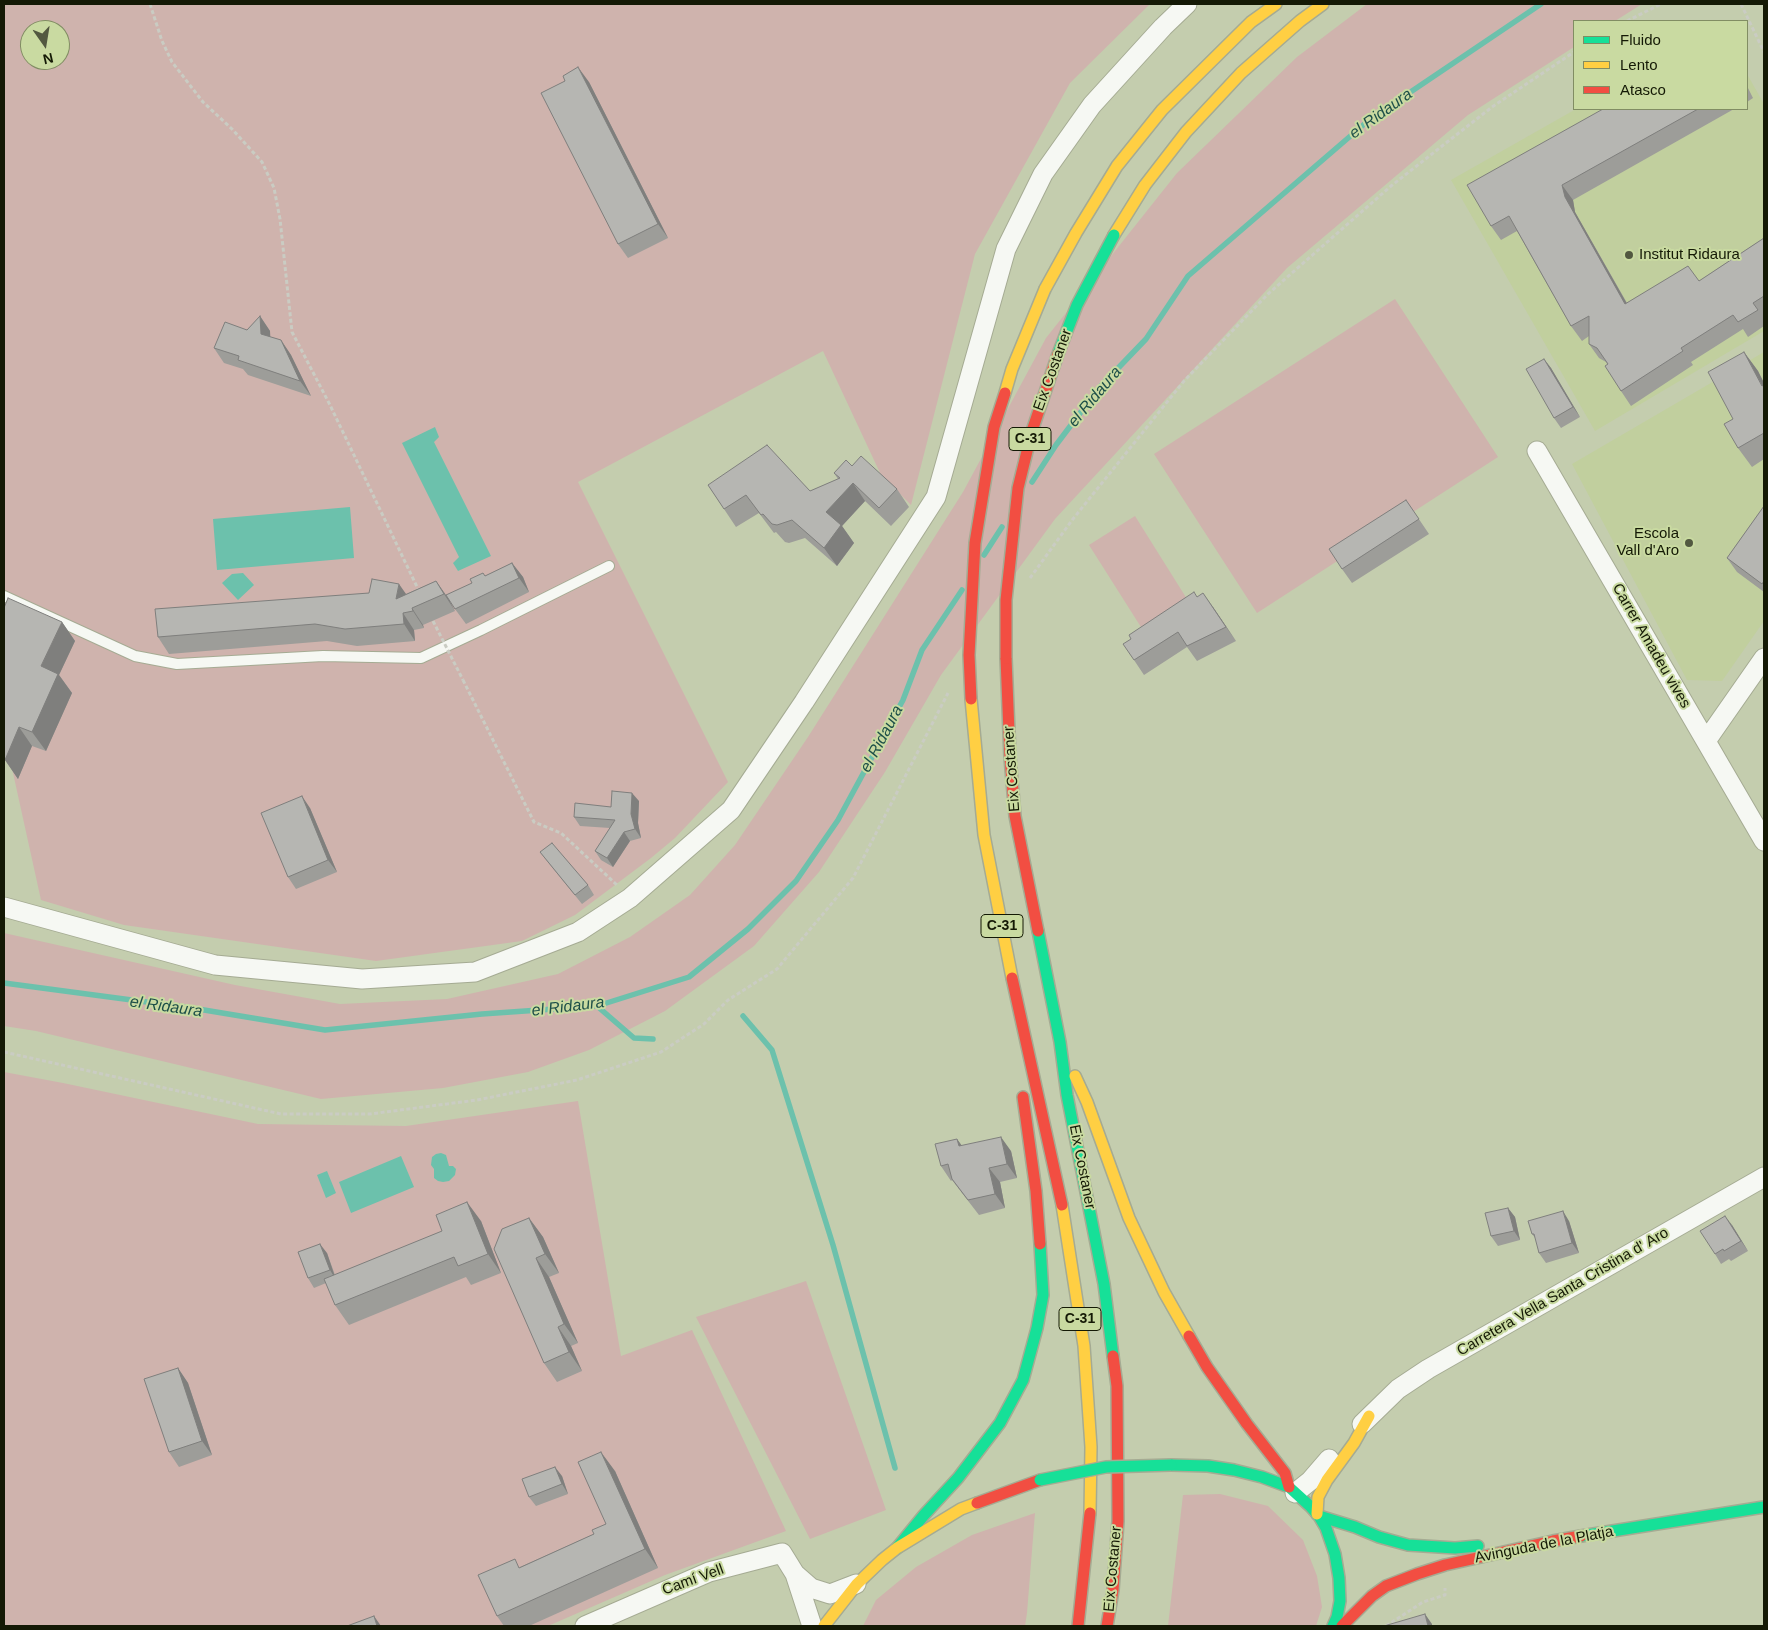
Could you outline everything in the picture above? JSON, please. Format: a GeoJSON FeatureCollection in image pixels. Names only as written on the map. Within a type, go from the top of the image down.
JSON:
{"type":"FeatureCollection","features":[{"type":"Feature","properties":{"kind":"main road","name":"Eix Costaner"},"geometry":{"type":"LineString","coordinates":[[1078,1626],[1090,1520],[1091,1456],[1084,1346],[1057,1179],[1019,1016],[984,835],[971,699],[969,655],[975,543],[994,427],[1012,369],[1046,289],[1076,233],[1118,166],[1162,110],[1251,22],[1276,4]]}},
{"type":"Feature","properties":{"kind":"main road","name":"Eix Costaner"},"geometry":{"type":"LineString","coordinates":[[1108,1626],[1113,1590],[1118,1520],[1117,1386],[1104,1284],[1086,1184],[1067,1095],[1060,1042],[1015,816],[1010,757],[1006,600],[1018,488],[1032,431],[1050,376],[1077,305],[1114,235],[1145,185],[1186,132],[1240,73],[1323,4]]}},
{"type":"Feature","properties":{"kind":"main road"},"geometry":{"type":"LineString","coordinates":[[897,1548],[958,1478],[1000,1422],[1023,1380],[1037,1328],[1043,1295],[1041,1260],[1036,1191],[1024,1105],[1019,1016]]}},
{"type":"Feature","properties":{"kind":"main road"},"geometry":{"type":"LineString","coordinates":[[1060,1042],[1087,1102],[1129,1218],[1164,1292],[1207,1366],[1247,1424],[1285,1473],[1292,1490],[1318,1515],[1326,1528],[1335,1554],[1339,1578],[1340,1600],[1337,1617],[1332,1626]]}},
{"type":"Feature","properties":{"kind":"main road"},"geometry":{"type":"LineString","coordinates":[[1318,1515],[1318,1497],[1327,1480],[1354,1444],[1369,1416]]}},
{"type":"Feature","properties":{"kind":"main road"},"geometry":{"type":"LineString","coordinates":[[824,1626],[831,1622],[857,1584],[897,1548],[961,1509],[1040,1480],[1106,1467],[1208,1466],[1234,1470],[1292,1490]]}},
{"type":"Feature","properties":{"kind":"main road","name":"Avinguda de la Platja"},"geometry":{"type":"LineString","coordinates":[[1342,1626],[1372,1596],[1386,1586],[1445,1566],[1553,1541],[1764,1507]]}},
{"type":"Feature","properties":{"kind":"main road"},"geometry":{"type":"LineString","coordinates":[[1318,1515],[1379,1537],[1408,1545],[1455,1548],[1553,1541]]}},
{"type":"Feature","properties":{"kind":"street"},"geometry":{"type":"LineString","coordinates":[[4,906],[215,965],[362,979],[475,972],[578,932],[630,898],[730,810],[804,702],[936,497],[1006,249],[1043,174],[1092,105],[1162,27],[1186,4]]}},
{"type":"Feature","properties":{"kind":"street","name":"Carrer Amadeu vives"},"geometry":{"type":"LineString","coordinates":[[1538,451],[1764,841]]}},
{"type":"Feature","properties":{"kind":"street"},"geometry":{"type":"LineString","coordinates":[[1706,741],[1764,658]]}},
{"type":"Feature","properties":{"kind":"street","name":"Carretera Vella Santa Cristina d' Aro"},"geometry":{"type":"LineString","coordinates":[[1292,1490],[1319,1471],[1347,1437],[1398,1390],[1428,1369],[1764,1177]]}},
{"type":"Feature","properties":{"kind":"street","name":"Camí Vell"},"geometry":{"type":"LineString","coordinates":[[585,1626],[709,1572],[782,1553],[795,1574],[811,1626]]}},
{"type":"Feature","properties":{"kind":"street","name":"Camí Vell"},"geometry":{"type":"LineString","coordinates":[[795,1574],[811,1588],[830,1594],[857,1584]]}},
{"type":"Feature","properties":{"kind":"lane"},"geometry":{"type":"LineString","coordinates":[[4,596],[135,656],[177,664],[323,656],[421,658],[609,566]]}},
{"type":"Feature","properties":{"kind":"path"},"geometry":{"type":"LineString","coordinates":[[150,4],[162,41],[172,62],[203,102],[232,129],[262,162],[274,188],[280,219],[292,332],[330,405],[420,594]]}},
{"type":"Feature","properties":{"kind":"path"},"geometry":{"type":"LineString","coordinates":[[1629,20],[1661,4]]}},
{"type":"Feature","properties":{"kind":"path"},"geometry":{"type":"LineString","coordinates":[[1741,4],[1764,52]]}},
{"type":"Feature","properties":{"kind":"path"},"geometry":{"type":"LineString","coordinates":[[1028,581],[1073,519],[1184,381],[1268,294],[1391,186],[1492,107],[1573,53]]}},
{"type":"Feature","properties":{"kind":"path"},"geometry":{"type":"LineString","coordinates":[[429,612],[534,822],[561,833],[630,898]]}},
{"type":"Feature","properties":{"kind":"path"},"geometry":{"type":"LineString","coordinates":[[4,1052],[281,1114],[370,1114],[477,1100],[577,1080],[662,1052],[704,1024],[728,1000],[778,969],[852,878],[950,690]]}},
{"type":"Feature","properties":{"kind":"path"},"geometry":{"type":"LineString","coordinates":[[1386,1626],[1423,1602],[1445,1596],[1445,1566]]}},
{"type":"Feature","properties":{"kind":"shaded area"},"geometry":{"type":"Polygon","coordinates":[[[4,4],[1150,4],[1070,83],[975,254],[911,505],[881,475],[823,351],[578,482],[728,782],[675,838],[651,858],[575,915],[522,941],[376,961],[124,925],[41,900],[4,732],[4,4]]]}},
{"type":"Feature","properties":{"kind":"shaded area"},"geometry":{"type":"Polygon","coordinates":[[[1367,4],[1642,4],[1617,20],[1573,20],[1573,48],[1468,115],[1287,268],[1055,519],[941,675],[885,772],[819,872],[754,946],[665,1011],[589,1050],[528,1072],[443,1088],[321,1099],[36,1031],[4,1026],[4,933],[235,985],[340,1004],[447,999],[558,974],[630,937],[690,895],[735,845],[808,737],[963,492],[1046,338],[1177,173],[1297,57],[1367,4]]]}},
{"type":"Feature","properties":{"kind":"shaded area","name":"Institut Ridaura"},"geometry":{"type":"Polygon","coordinates":[[[1748,76],[1764,104],[1764,331],[1595,431],[1451,180],[1574,110],[1748,110],[1748,76]]]}},
{"type":"Feature","properties":{"kind":"shaded area"},"geometry":{"type":"Polygon","coordinates":[[[1395,299],[1498,457],[1257,613],[1154,454],[1395,299]]]}},
{"type":"Feature","properties":{"kind":"shaded area","name":"Escola Vall d'Aro"},"geometry":{"type":"Polygon","coordinates":[[[1764,352],[1764,621],[1722,681],[1687,680],[1572,464],[1764,352]]]}},
{"type":"Feature","properties":{"kind":"shaded area"},"geometry":{"type":"Polygon","coordinates":[[[1135,516],[1192,607],[1146,635],[1089,545],[1135,516]]]}},
{"type":"Feature","properties":{"kind":"shaded area"},"geometry":{"type":"Polygon","coordinates":[[[4,1072],[258,1124],[406,1126],[578,1101],[621,1356],[692,1330],[786,1531],[665,1575],[548,1626],[4,1626],[4,1072]]]}},
{"type":"Feature","properties":{"kind":"shaded area"},"geometry":{"type":"Polygon","coordinates":[[[806,1281],[886,1510],[810,1539],[696,1317],[806,1281]]]}},
{"type":"Feature","properties":{"kind":"shaded area"},"geometry":{"type":"Polygon","coordinates":[[[1220,1494],[1268,1506],[1303,1540],[1317,1576],[1322,1607],[1316,1626],[1168,1626],[1183,1495],[1220,1494]]]}},
{"type":"Feature","properties":{"kind":"shaded area"},"geometry":{"type":"Polygon","coordinates":[[[1035,1513],[1025,1626],[863,1626],[876,1600],[916,1567],[972,1535],[1035,1513]]]}},
{"type":"Feature","properties":{"kind":"water"},"geometry":{"type":"Polygon","coordinates":[[[435,427],[439,437],[434,442],[491,556],[458,571],[453,563],[459,557],[402,443],[435,427]]]}},
{"type":"Feature","properties":{"kind":"water"},"geometry":{"type":"Polygon","coordinates":[[[350,507],[354,558],[217,570],[213,519],[350,507]]]}},
{"type":"Feature","properties":{"kind":"water"},"geometry":{"type":"Polygon","coordinates":[[[243,573],[254,585],[238,600],[222,583],[232,574],[243,573]]]}},
{"type":"Feature","properties":{"kind":"water"},"geometry":{"type":"Polygon","coordinates":[[[441,1153],[446,1155],[449,1166],[453,1166],[456,1169],[455,1175],[449,1181],[438,1181],[434,1178],[434,1169],[431,1165],[432,1157],[441,1153]]]}},
{"type":"Feature","properties":{"kind":"water"},"geometry":{"type":"Polygon","coordinates":[[[401,1156],[414,1187],[351,1213],[339,1182],[401,1156]]]}},
{"type":"Feature","properties":{"kind":"water"},"geometry":{"type":"Polygon","coordinates":[[[327,1171],[336,1193],[326,1198],[317,1175],[327,1171]]]}},
{"type":"Feature","properties":{"kind":"building"},"geometry":{"type":"Polygon","coordinates":[[[578,67],[658,224],[618,244],[541,93],[565,81],[563,76],[578,67]]]}},
{"type":"Feature","properties":{"kind":"building"},"geometry":{"type":"Polygon","coordinates":[[[1601,110],[1696,110],[1562,185],[1565,197],[1625,304],[1688,266],[1699,281],[1764,238],[1764,296],[1753,303],[1758,310],[1738,322],[1733,315],[1681,348],[1683,351],[1621,391],[1605,366],[1608,364],[1597,348],[1589,344],[1589,316],[1571,326],[1509,216],[1491,226],[1467,185],[1601,110]]]}},
{"type":"Feature","properties":{"kind":"building"},"geometry":{"type":"Polygon","coordinates":[[[260,316],[261,334],[281,340],[300,381],[238,360],[239,356],[214,348],[225,322],[247,330],[260,316]]]}},
{"type":"Feature","properties":{"kind":"building"},"geometry":{"type":"Polygon","coordinates":[[[1744,352],[1762,386],[1764,385],[1764,433],[1738,448],[1724,424],[1733,419],[1708,372],[1744,352]]]}},
{"type":"Feature","properties":{"kind":"building"},"geometry":{"type":"Polygon","coordinates":[[[1544,359],[1573,407],[1554,418],[1526,369],[1544,359]]]}},
{"type":"Feature","properties":{"kind":"building"},"geometry":{"type":"Polygon","coordinates":[[[767,445],[810,491],[840,478],[834,473],[846,460],[852,466],[861,456],[897,489],[879,508],[853,483],[826,512],[841,525],[824,548],[792,520],[777,525],[772,524],[763,514],[761,515],[746,495],[724,509],[708,485],[767,445]]]}},
{"type":"Feature","properties":{"kind":"building"},"geometry":{"type":"Polygon","coordinates":[[[1406,500],[1419,519],[1342,569],[1329,549],[1406,500]]]}},
{"type":"Feature","properties":{"kind":"building"},"geometry":{"type":"Polygon","coordinates":[[[1764,506],[1764,581],[1762,584],[1727,558],[1764,506]]]}},
{"type":"Feature","properties":{"kind":"building"},"geometry":{"type":"Polygon","coordinates":[[[512,563],[519,578],[455,609],[446,595],[472,583],[470,579],[483,573],[485,576],[512,563]]]}},
{"type":"Feature","properties":{"kind":"building"},"geometry":{"type":"Polygon","coordinates":[[[372,579],[399,584],[396,599],[436,581],[444,594],[412,608],[413,611],[403,613],[404,624],[345,629],[315,624],[158,637],[155,609],[369,593],[372,579]]]}},
{"type":"Feature","properties":{"kind":"building"},"geometry":{"type":"Polygon","coordinates":[[[1194,592],[1197,597],[1203,593],[1226,627],[1187,646],[1178,632],[1134,660],[1123,644],[1131,639],[1129,635],[1194,592]]]}},
{"type":"Feature","properties":{"kind":"building"},"geometry":{"type":"Polygon","coordinates":[[[8,598],[62,622],[41,666],[58,674],[32,732],[19,727],[5,760],[4,608],[8,598]]]}},
{"type":"Feature","properties":{"kind":"building"},"geometry":{"type":"Polygon","coordinates":[[[612,791],[632,793],[631,814],[635,829],[624,832],[607,858],[595,851],[615,820],[574,817],[575,803],[611,807],[612,791]]]}},
{"type":"Feature","properties":{"kind":"building"},"geometry":{"type":"Polygon","coordinates":[[[302,796],[328,860],[288,877],[261,813],[302,796]]]}},
{"type":"Feature","properties":{"kind":"building"},"geometry":{"type":"Polygon","coordinates":[[[552,843],[588,885],[575,895],[540,852],[552,843]]]}},
{"type":"Feature","properties":{"kind":"building"},"geometry":{"type":"Polygon","coordinates":[[[1001,1137],[1007,1164],[989,1168],[995,1194],[968,1200],[952,1179],[948,1164],[941,1166],[935,1144],[957,1139],[959,1146],[1001,1137]]]}},
{"type":"Feature","properties":{"kind":"building"},"geometry":{"type":"Polygon","coordinates":[[[467,1202],[488,1254],[458,1266],[454,1257],[335,1305],[324,1279],[442,1231],[436,1215],[467,1202]]]}},
{"type":"Feature","properties":{"kind":"building"},"geometry":{"type":"Polygon","coordinates":[[[1508,1208],[1514,1231],[1491,1236],[1485,1213],[1508,1208]]]}},
{"type":"Feature","properties":{"kind":"building"},"geometry":{"type":"Polygon","coordinates":[[[1563,1211],[1572,1243],[1539,1253],[1528,1221],[1563,1211]]]}},
{"type":"Feature","properties":{"kind":"building"},"geometry":{"type":"Polygon","coordinates":[[[1725,1216],[1741,1241],[1715,1254],[1700,1231],[1725,1216]]]}},
{"type":"Feature","properties":{"kind":"building"},"geometry":{"type":"Polygon","coordinates":[[[529,1218],[545,1254],[536,1258],[564,1324],[558,1327],[569,1352],[544,1363],[494,1249],[502,1229],[529,1218]]]}},
{"type":"Feature","properties":{"kind":"building"},"geometry":{"type":"Polygon","coordinates":[[[320,1244],[330,1270],[308,1278],[298,1252],[320,1244]]]}},
{"type":"Feature","properties":{"kind":"building"},"geometry":{"type":"Polygon","coordinates":[[[178,1368],[202,1441],[169,1452],[144,1379],[178,1368]]]}},
{"type":"Feature","properties":{"kind":"building"},"geometry":{"type":"Polygon","coordinates":[[[601,1452],[645,1549],[497,1616],[478,1575],[515,1559],[519,1568],[594,1534],[592,1530],[606,1524],[578,1462],[601,1452]]]}},
{"type":"Feature","properties":{"kind":"building"},"geometry":{"type":"Polygon","coordinates":[[[555,1467],[562,1484],[529,1497],[522,1479],[555,1467]]]}},
{"type":"Feature","properties":{"kind":"building"},"geometry":{"type":"Polygon","coordinates":[[[1425,1614],[1428,1626],[1384,1626],[1425,1614]]]}},
{"type":"Feature","properties":{"kind":"building"},"geometry":{"type":"Polygon","coordinates":[[[374,1616],[377,1626],[347,1626],[374,1616]]]}},
{"type":"Feature","properties":{"kind":"waterway","name":"el Ridaura"},"geometry":{"type":"LineString","coordinates":[[1032,482],[1056,445],[1099,388],[1146,339],[1188,276],[1369,120],[1541,4]]}},
{"type":"Feature","properties":{"kind":"waterway","name":"el Ridaura"},"geometry":{"type":"LineString","coordinates":[[984,555],[1002,527]]}},
{"type":"Feature","properties":{"kind":"waterway","name":"el Ridaura"},"geometry":{"type":"LineString","coordinates":[[4,983],[192,1008],[325,1030],[482,1014],[597,1006],[689,977],[748,929],[796,881],[838,820],[903,700],[922,650],[962,590]]}},
{"type":"Feature","properties":{"kind":"waterway"},"geometry":{"type":"LineString","coordinates":[[597,1006],[634,1038],[653,1039]]}},
{"type":"Feature","properties":{"kind":"waterway"},"geometry":{"type":"LineString","coordinates":[[743,1016],[772,1050],[833,1245],[895,1468]]}},
{"type":"Feature","properties":{"kind":"traffic: fast"},"geometry":{"type":"LineString","coordinates":[[1058,354],[1077,305],[1114,235]]}},
{"type":"Feature","properties":{"kind":"traffic: fast"},"geometry":{"type":"LineString","coordinates":[[1038,931],[1060,1042],[1067,1095],[1104,1284],[1113,1356]]}},
{"type":"Feature","properties":{"kind":"traffic: fast"},"geometry":{"type":"LineString","coordinates":[[897,1548],[958,1478],[1000,1423],[1023,1380],[1037,1328],[1043,1295],[1040,1244]]}},
{"type":"Feature","properties":{"kind":"traffic: fast"},"geometry":{"type":"LineString","coordinates":[[1171,1465],[1208,1466],[1262,1477],[1289,1487],[1311,1507],[1326,1528],[1335,1554],[1340,1601],[1333,1626]]}},
{"type":"Feature","properties":{"kind":"traffic: fast"},"geometry":{"type":"LineString","coordinates":[[1040,1480],[1106,1467],[1171,1465]]}},
{"type":"Feature","properties":{"kind":"traffic: fast"},"geometry":{"type":"LineString","coordinates":[[1581,1536],[1764,1507]]}},
{"type":"Feature","properties":{"kind":"traffic: fast"},"geometry":{"type":"LineString","coordinates":[[1319,1516],[1408,1545],[1455,1548],[1478,1546]]}},
{"type":"Feature","properties":{"kind":"traffic: slow"},"geometry":{"type":"LineString","coordinates":[[1045,289],[1076,233],[1117,166],[1162,110],[1251,22],[1276,4]]}},
{"type":"Feature","properties":{"kind":"traffic: slow"},"geometry":{"type":"LineString","coordinates":[[1114,235],[1145,185],[1186,132],[1241,73],[1300,21],[1323,4]]}},
{"type":"Feature","properties":{"kind":"traffic: slow"},"geometry":{"type":"LineString","coordinates":[[1005,393],[1012,369],[1045,289]]}},
{"type":"Feature","properties":{"kind":"traffic: slow"},"geometry":{"type":"LineString","coordinates":[[971,699],[984,835],[1012,978]]}},
{"type":"Feature","properties":{"kind":"traffic: slow"},"geometry":{"type":"LineString","coordinates":[[1075,1076],[1087,1102],[1129,1218],[1164,1292],[1189,1336]]}},
{"type":"Feature","properties":{"kind":"traffic: slow"},"geometry":{"type":"LineString","coordinates":[[1062,1205],[1084,1346],[1091,1447],[1090,1513]]}},
{"type":"Feature","properties":{"kind":"traffic: slow"},"geometry":{"type":"LineString","coordinates":[[1317,1514],[1318,1497],[1327,1480],[1354,1443],[1369,1416]]}},
{"type":"Feature","properties":{"kind":"traffic: slow"},"geometry":{"type":"LineString","coordinates":[[824,1626],[857,1584],[882,1560],[897,1548],[961,1509],[977,1503]]}},
{"type":"Feature","properties":{"kind":"traffic: jam"},"geometry":{"type":"LineString","coordinates":[[1006,658],[1006,600],[1018,488],[1032,431],[1058,354]]}},
{"type":"Feature","properties":{"kind":"traffic: jam"},"geometry":{"type":"LineString","coordinates":[[971,699],[969,655],[975,543],[994,427],[1005,393]]}},
{"type":"Feature","properties":{"kind":"traffic: jam"},"geometry":{"type":"LineString","coordinates":[[1006,658],[1010,757],[1015,816],[1038,931]]}},
{"type":"Feature","properties":{"kind":"traffic: jam"},"geometry":{"type":"LineString","coordinates":[[1012,978],[1062,1205]]}},
{"type":"Feature","properties":{"kind":"traffic: jam"},"geometry":{"type":"LineString","coordinates":[[1023,1097],[1036,1191],[1040,1244]]}},
{"type":"Feature","properties":{"kind":"traffic: jam"},"geometry":{"type":"LineString","coordinates":[[1189,1336],[1207,1367],[1247,1424],[1285,1473],[1289,1487]]}},
{"type":"Feature","properties":{"kind":"traffic: jam"},"geometry":{"type":"LineString","coordinates":[[1107,1626],[1113,1590],[1118,1521],[1117,1386],[1113,1356]]}},
{"type":"Feature","properties":{"kind":"traffic: jam"},"geometry":{"type":"LineString","coordinates":[[977,1503],[1040,1480]]}},
{"type":"Feature","properties":{"kind":"traffic: jam"},"geometry":{"type":"LineString","coordinates":[[1078,1626],[1090,1513]]}},
{"type":"Feature","properties":{"kind":"traffic: jam"},"geometry":{"type":"LineString","coordinates":[[1342,1626],[1372,1596],[1386,1586],[1417,1574],[1445,1565],[1581,1536]]}},
{"type":"Feature","properties":{"kind":"place","name":"Institut Ridaura"},"geometry":{"type":"Point","coordinates":[1629,255]}},
{"type":"Feature","properties":{"kind":"place","name":"Escola Vall d'Aro"},"geometry":{"type":"Point","coordinates":[1689,543]}}]}
